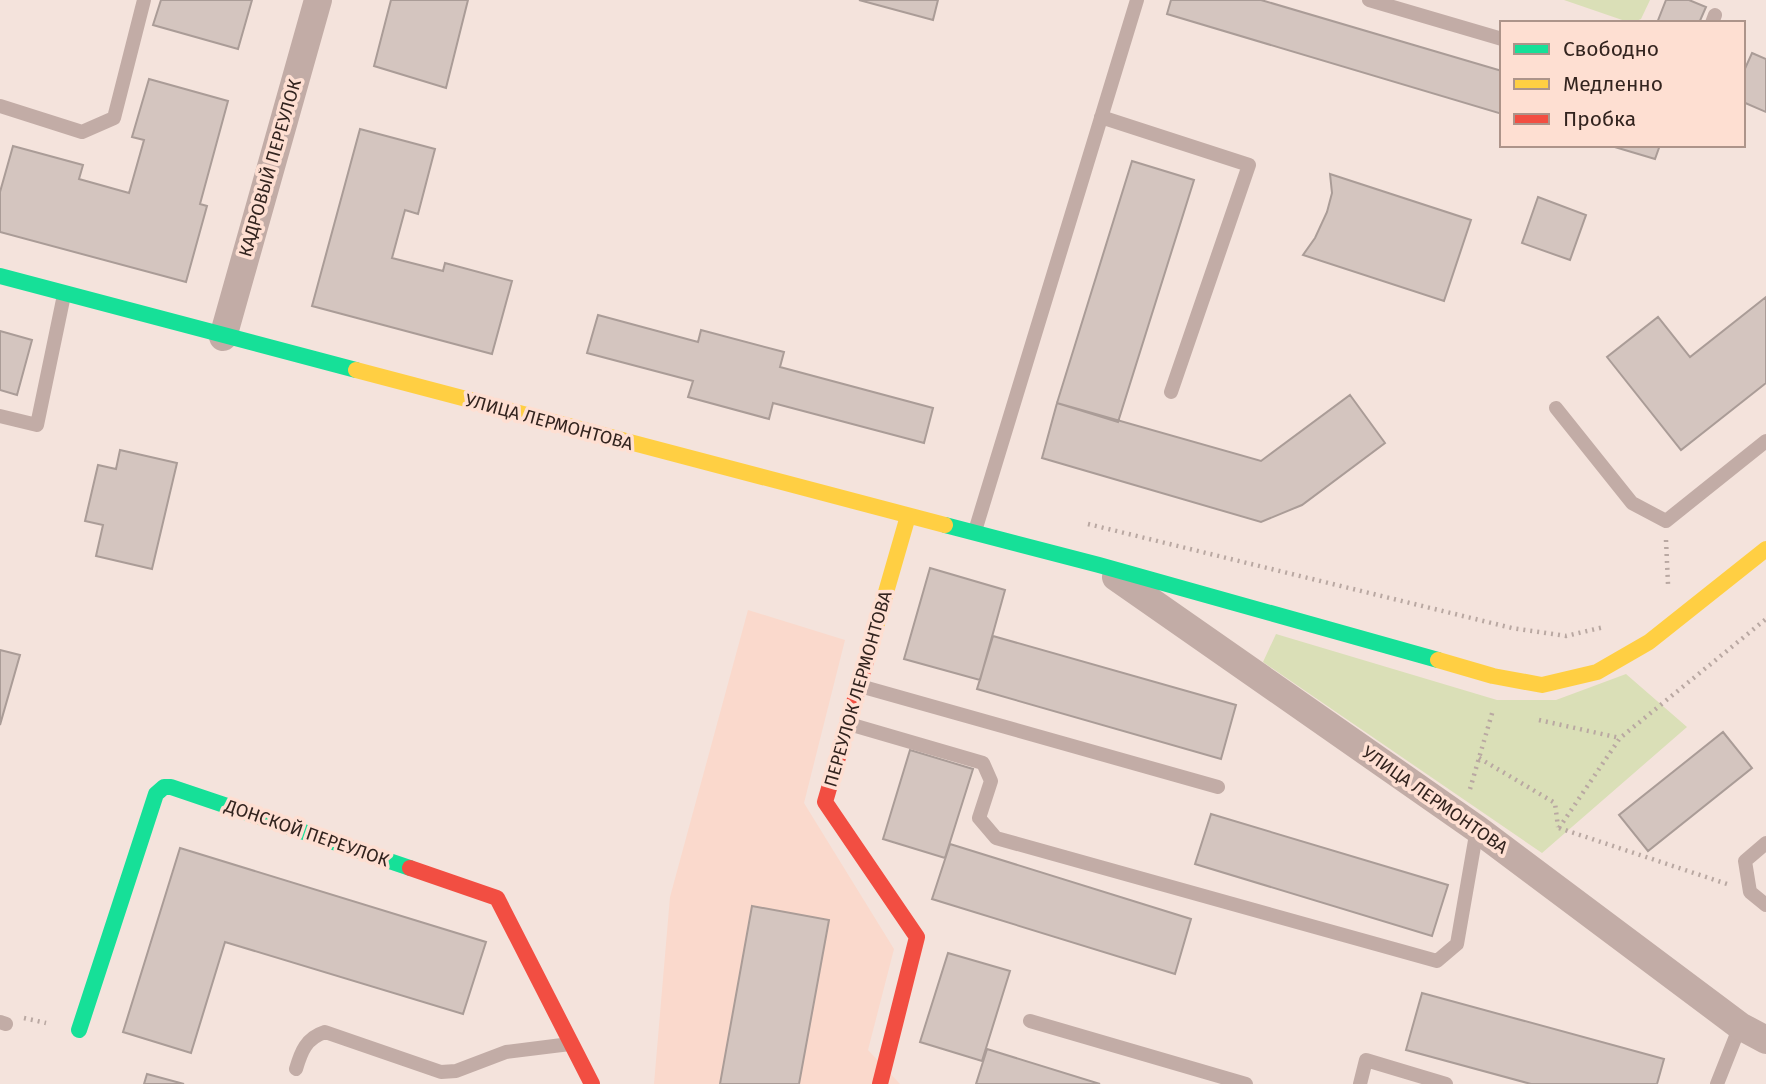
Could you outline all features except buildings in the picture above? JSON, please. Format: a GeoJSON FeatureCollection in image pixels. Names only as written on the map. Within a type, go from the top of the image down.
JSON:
{"type":"FeatureCollection","features":[{"type":"Feature","properties":{"kind":"street","name":"КАДРОВЫЙ ПЕРЕУЛОК"},"geometry":{"type":"LineString","coordinates":[[223,337],[318,0]]}},
{"type":"Feature","properties":{"kind":"street","name":"УЛИЦА ЛЕРМОНТОВА"},"geometry":{"type":"LineString","coordinates":[[0,276],[223,337],[1099,565],[1493,676],[1542,685],[1597,672],[1649,642],[1766,549]]}},
{"type":"Feature","properties":{"kind":"street","name":"ПЕРЕУЛОК ЛЕРМОНТОВА"},"geometry":{"type":"LineString","coordinates":[[880,1084],[917,937],[825,802],[908,516]]}},
{"type":"Feature","properties":{"kind":"street","name":"УЛИЦА ЛЕРМОНТОВА"},"geometry":{"type":"LineString","coordinates":[[1099,565],[1467,822],[1740,1026],[1766,1040]]}},
{"type":"Feature","properties":{"kind":"street","name":"ДОНСКОЙ ПЕРЕУЛОК"},"geometry":{"type":"LineString","coordinates":[[79,1030],[156,794],[164,787],[171,787],[498,898],[592,1084]]}},
{"type":"Feature","properties":{"kind":"lane"},"geometry":{"type":"LineString","coordinates":[[0,106],[82,132],[114,118],[144,0]]}},
{"type":"Feature","properties":{"kind":"lane"},"geometry":{"type":"LineString","coordinates":[[974,533],[1137,0]]}},
{"type":"Feature","properties":{"kind":"lane"},"geometry":{"type":"LineString","coordinates":[[1369,0],[1500,38]]}},
{"type":"Feature","properties":{"kind":"lane"},"geometry":{"type":"LineString","coordinates":[[1101,117],[1249,165],[1171,393]]}},
{"type":"Feature","properties":{"kind":"lane"},"geometry":{"type":"LineString","coordinates":[[0,416],[37,425],[64,294]]}},
{"type":"Feature","properties":{"kind":"lane"},"geometry":{"type":"LineString","coordinates":[[1556,408],[1632,503],[1666,521],[1766,441]]}},
{"type":"Feature","properties":{"kind":"lane"},"geometry":{"type":"LineString","coordinates":[[859,686],[1218,787]]}},
{"type":"Feature","properties":{"kind":"lane"},"geometry":{"type":"LineString","coordinates":[[848,724],[983,762],[991,781],[979,818],[996,838],[1437,961],[1457,944],[1467,822]]}},
{"type":"Feature","properties":{"kind":"lane"},"geometry":{"type":"LineString","coordinates":[[1766,843],[1745,861],[1750,892],[1766,905]]}},
{"type":"Feature","properties":{"kind":"lane"},"geometry":{"type":"LineString","coordinates":[[1030,1021],[1246,1084]]}},
{"type":"Feature","properties":{"kind":"lane"},"geometry":{"type":"LineString","coordinates":[[1717,1084],[1740,1026]]}},
{"type":"Feature","properties":{"kind":"lane"},"geometry":{"type":"LineString","coordinates":[[296,1069],[307,1043],[312,1037],[325,1032],[441,1072],[456,1071],[506,1052],[572,1044]]}},
{"type":"Feature","properties":{"kind":"lane"},"geometry":{"type":"LineString","coordinates":[[1360,1084],[1366,1060],[1446,1084]]}},
{"type":"Feature","properties":{"kind":"path"},"geometry":{"type":"LineString","coordinates":[[1666,521],[1668,588],[1678,582]]}},
{"type":"Feature","properties":{"kind":"path"},"geometry":{"type":"LineString","coordinates":[[1078,522],[1512,628],[1566,636],[1613,624]]}},
{"type":"Feature","properties":{"kind":"path"},"geometry":{"type":"LineString","coordinates":[[1559,828],[1620,738],[1766,620]]}},
{"type":"Feature","properties":{"kind":"path"},"geometry":{"type":"LineString","coordinates":[[1467,822],[1472,784],[1493,710],[1506,713]]}},
{"type":"Feature","properties":{"kind":"path"},"geometry":{"type":"LineString","coordinates":[[1531,719],[1620,738]]}},
{"type":"Feature","properties":{"kind":"path"},"geometry":{"type":"LineString","coordinates":[[1479,758],[1555,803],[1559,828]]}},
{"type":"Feature","properties":{"kind":"path"},"geometry":{"type":"LineString","coordinates":[[1559,828],[1750,892]]}},
{"type":"Feature","properties":{"kind":"path"},"geometry":{"type":"LineString","coordinates":[[3,1023],[9,1014],[79,1030]]}},
{"type":"Feature","properties":{"kind":"shaded area"},"geometry":{"type":"Polygon","coordinates":[[[748,610],[845,640],[804,803],[894,949],[868,1050],[900,1084],[654,1084],[670,897],[748,610]]]}},
{"type":"Feature","properties":{"kind":"green space"},"geometry":{"type":"Polygon","coordinates":[[[1564,0],[1650,0],[1641,19],[1625,21],[1564,0]]]}},
{"type":"Feature","properties":{"kind":"green space"},"geometry":{"type":"Polygon","coordinates":[[[1276,634],[1497,700],[1556,700],[1626,674],[1687,727],[1542,853],[1263,662],[1276,634]]]}},
{"type":"Feature","properties":{"kind":"traffic: fast"},"geometry":{"type":"LineString","coordinates":[[0,276],[356,370]]}},
{"type":"Feature","properties":{"kind":"traffic: fast"},"geometry":{"type":"LineString","coordinates":[[945,525],[1438,660]]}},
{"type":"Feature","properties":{"kind":"traffic: fast"},"geometry":{"type":"LineString","coordinates":[[79,1030],[156,794],[164,787],[171,787],[410,868]]}},
{"type":"Feature","properties":{"kind":"traffic: slow"},"geometry":{"type":"LineString","coordinates":[[356,370],[945,525]]}},
{"type":"Feature","properties":{"kind":"traffic: slow"},"geometry":{"type":"LineString","coordinates":[[869,651],[908,516]]}},
{"type":"Feature","properties":{"kind":"traffic: slow"},"geometry":{"type":"LineString","coordinates":[[1438,660],[1493,676],[1542,685],[1597,672],[1649,642],[1766,549]]}},
{"type":"Feature","properties":{"kind":"traffic: jam"},"geometry":{"type":"LineString","coordinates":[[869,651],[825,802],[917,937],[880,1084]]}},
{"type":"Feature","properties":{"kind":"traffic: jam"},"geometry":{"type":"LineString","coordinates":[[410,868],[497,898],[592,1084]]}}]}
